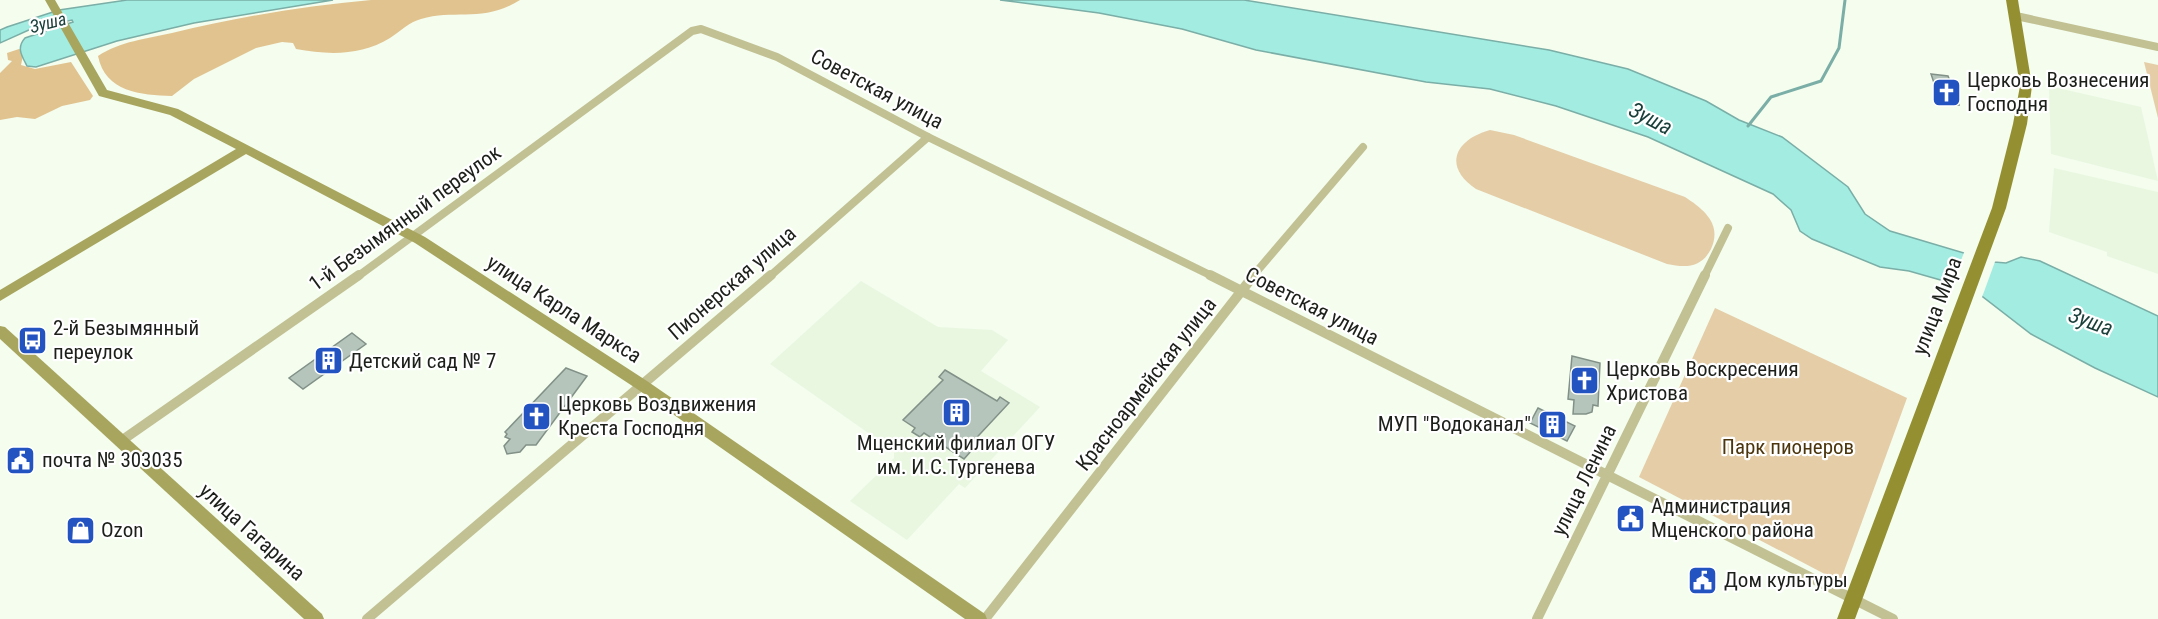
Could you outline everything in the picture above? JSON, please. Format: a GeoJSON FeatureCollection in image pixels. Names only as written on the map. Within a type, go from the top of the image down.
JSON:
{"type":"FeatureCollection","features":[{"type":"Feature","properties":{"kind":"main road","name":"улица Карла Маркса"},"geometry":{"type":"LineString","coordinates":[[50,0],[98,87],[111,97],[174,112],[414,237],[642,385],[979,619]]}},
{"type":"Feature","properties":{"kind":"main road","name":"улица Мира"},"geometry":{"type":"LineString","coordinates":[[1846,619],[1999,208],[2020,124],[2026,86],[2012,0]]}},
{"type":"Feature","properties":{"kind":"main road"},"geometry":{"type":"LineString","coordinates":[[0,296],[244,150]]}},
{"type":"Feature","properties":{"kind":"main road","name":"улица Гагарина"},"geometry":{"type":"LineString","coordinates":[[0,331],[316,619]]}},
{"type":"Feature","properties":{"kind":"street"},"geometry":{"type":"LineString","coordinates":[[2016,16],[2158,47]]}},
{"type":"Feature","properties":{"kind":"street","name":"1-й Безымянный переулок"},"geometry":{"type":"LineString","coordinates":[[121,441],[414,237],[692,31],[710,32]]}},
{"type":"Feature","properties":{"kind":"street","name":"Советская улица"},"geometry":{"type":"LineString","coordinates":[[710,32],[777,57],[928,137],[1241,290],[1893,619]]}},
{"type":"Feature","properties":{"kind":"street","name":"Пионерская улица"},"geometry":{"type":"LineString","coordinates":[[367,619],[837,219],[928,137]]}},
{"type":"Feature","properties":{"kind":"street","name":"Красноармейская улица"},"geometry":{"type":"LineString","coordinates":[[986,619],[1241,290],[1363,147]]}},
{"type":"Feature","properties":{"kind":"street","name":"улица Ленина"},"geometry":{"type":"LineString","coordinates":[[1537,619],[1728,228]]}},
{"type":"Feature","properties":{"kind":"shaded area"},"geometry":{"type":"Polygon","coordinates":[[[371,0],[520,0],[494,11],[434,16],[417,20],[379,44],[356,51],[332,53],[308,51],[296,49],[293,43],[282,42],[256,48],[194,79],[172,96],[137,92],[116,84],[102,68],[98,56],[134,41],[221,22],[321,5],[371,0]]]}},
{"type":"Feature","properties":{"kind":"shaded area"},"geometry":{"type":"Polygon","coordinates":[[[19,49],[24,51],[21,65],[35,69],[71,62],[93,96],[90,100],[62,106],[35,119],[17,117],[0,120],[0,73],[12,61],[8,60],[7,53],[19,49]]]}},
{"type":"Feature","properties":{"kind":"shaded area"},"geometry":{"type":"Polygon","coordinates":[[[2049,86],[2141,107],[2158,181],[2051,154],[2049,86]]]}},
{"type":"Feature","properties":{"kind":"shaded area"},"geometry":{"type":"Polygon","coordinates":[[[2054,168],[2158,192],[2158,274],[2107,256],[2107,252],[2049,232],[2054,168]]]}},
{"type":"Feature","properties":{"kind":"shaded area"},"geometry":{"type":"Polygon","coordinates":[[[861,281],[938,327],[992,330],[1008,340],[981,371],[1040,407],[965,488],[959,484],[907,540],[850,501],[894,458],[894,451],[770,364],[861,281]]]}},
{"type":"Feature","properties":{"kind":"green space"},"geometry":{"type":"Polygon","coordinates":[[[2144,62],[2158,65],[2158,118],[2144,62]]]}},
{"type":"Feature","properties":{"kind":"green space"},"geometry":{"type":"Polygon","coordinates":[[[1490,130],[1514,135],[1685,197],[1705,213],[1713,225],[1714,240],[1711,249],[1698,263],[1687,266],[1667,264],[1476,189],[1459,172],[1456,163],[1457,155],[1468,140],[1490,130]]]}},
{"type":"Feature","properties":{"kind":"green space","name":"Парк пионеров"},"geometry":{"type":"Polygon","coordinates":[[[1715,308],[1907,398],[1840,582],[1639,477],[1715,308]]]}},
{"type":"Feature","properties":{"kind":"water","name":"Зуша"},"geometry":{"type":"Polygon","coordinates":[[[127,0],[333,0],[194,23],[117,41],[36,67],[27,66],[22,55],[20,49],[25,38],[73,22],[72,20],[31,29],[0,43],[0,30],[7,27],[59,10],[127,0]]]}},
{"type":"Feature","properties":{"kind":"water","name":"Зуша"},"geometry":{"type":"Polygon","coordinates":[[[1000,0],[1244,0],[1549,50],[1628,69],[1706,101],[1739,120],[1782,137],[1848,187],[1865,214],[1890,231],[1994,262],[2006,263],[2021,257],[2040,261],[2158,316],[2158,397],[2095,368],[2031,334],[1979,294],[1965,287],[1909,271],[1880,267],[1812,239],[1800,231],[1791,210],[1773,194],[1648,137],[1556,106],[1490,89],[1426,82],[1256,50],[1182,29],[1099,13],[1000,0]]]}},
{"type":"Feature","properties":{"kind":"pier"},"geometry":{"type":"Polygon","coordinates":[[[1965,250],[1996,259],[1981,300],[1951,286],[1965,250]]]}},
{"type":"Feature","properties":{"kind":"building","name":"Церковь Вознесения Господня"},"geometry":{"type":"Polygon","coordinates":[[[1931,74],[1948,76],[1959,105],[1950,105],[1940,101],[1931,74]]]}},
{"type":"Feature","properties":{"kind":"building","name":"Детский сад № 7"},"geometry":{"type":"Polygon","coordinates":[[[352,333],[366,344],[303,389],[289,378],[352,333]]]}},
{"type":"Feature","properties":{"kind":"building","name":"Церковь Воскресения Христова"},"geometry":{"type":"Polygon","coordinates":[[[1572,356],[1600,363],[1598,406],[1593,405],[1592,412],[1586,414],[1573,414],[1574,400],[1568,399],[1572,356]]]}},
{"type":"Feature","properties":{"kind":"building","name":"Церковь Воздвижения Креста Господня"},"geometry":{"type":"Polygon","coordinates":[[[566,368],[587,376],[536,445],[526,445],[520,452],[507,454],[504,446],[510,439],[505,437],[507,434],[505,432],[566,368]]]}},
{"type":"Feature","properties":{"kind":"building","name":"Мценский филиал ОГУ им. И.С.Тургенева"},"geometry":{"type":"Polygon","coordinates":[[[945,370],[997,401],[1000,397],[1009,403],[967,448],[971,451],[964,459],[924,433],[920,437],[912,432],[915,428],[903,420],[943,380],[939,377],[945,370]]]}},
{"type":"Feature","properties":{"kind":"building","name":"МУП \"Водоканал\""},"geometry":{"type":"Polygon","coordinates":[[[1538,408],[1575,426],[1567,441],[1530,423],[1538,408]]]}},
{"type":"Feature","properties":{"kind":"waterway"},"geometry":{"type":"LineString","coordinates":[[1748,126],[1771,97],[1821,81],[1839,48],[1845,0]]}},
{"type":"Feature","properties":{"kind":"place","name":"Церковь Вознесения Господня"},"geometry":{"type":"Point","coordinates":[1946,92]}},
{"type":"Feature","properties":{"kind":"place","name":"2-й Безымянный переулок"},"geometry":{"type":"Point","coordinates":[32,340]}},
{"type":"Feature","properties":{"kind":"place","name":"Детский сад № 7"},"geometry":{"type":"Point","coordinates":[328,361]}},
{"type":"Feature","properties":{"kind":"place","name":"Церковь Воскресения Христова"},"geometry":{"type":"Point","coordinates":[1585,381]}},
{"type":"Feature","properties":{"kind":"place","name":"Мценский филиал ОГУ им. И.С.Тургенева"},"geometry":{"type":"Point","coordinates":[956,412]}},
{"type":"Feature","properties":{"kind":"place","name":"Церковь Воздвижения Креста Господня"},"geometry":{"type":"Point","coordinates":[537,416]}},
{"type":"Feature","properties":{"kind":"place","name":"МУП \"Водоканал\""},"geometry":{"type":"Point","coordinates":[1552,424]}},
{"type":"Feature","properties":{"kind":"place","name":"почта № 303035"},"geometry":{"type":"Point","coordinates":[21,460]}},
{"type":"Feature","properties":{"kind":"place","name":"Администрация Мценского района"},"geometry":{"type":"Point","coordinates":[1630,518]}},
{"type":"Feature","properties":{"kind":"place","name":"Ozon"},"geometry":{"type":"Point","coordinates":[80,530]}},
{"type":"Feature","properties":{"kind":"place","name":"Дом культуры"},"geometry":{"type":"Point","coordinates":[1703,580]}}]}
